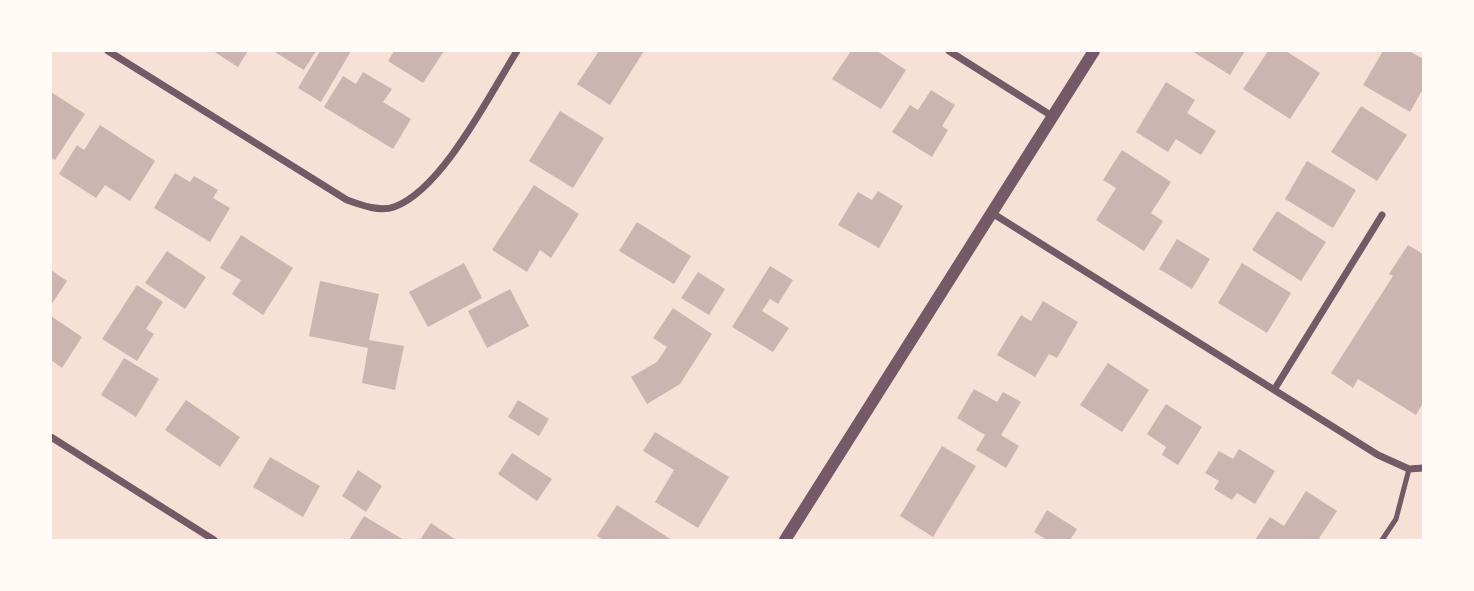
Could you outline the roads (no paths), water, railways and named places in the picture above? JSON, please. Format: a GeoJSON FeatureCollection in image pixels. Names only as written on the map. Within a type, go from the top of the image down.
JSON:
{"type":"FeatureCollection","features":[{"type":"Feature","properties":{"kind":"street"},"geometry":{"type":"LineString","coordinates":[[108,51],[347,200],[367,207],[393,207],[422,190],[445,165],[517,51]]}},
{"type":"Feature","properties":{"kind":"street"},"geometry":{"type":"LineString","coordinates":[[949,51],[1052,116]]}},
{"type":"Feature","properties":{"kind":"street"},"geometry":{"type":"LineString","coordinates":[[785,540],[1094,51]]}},
{"type":"Feature","properties":{"kind":"street"},"geometry":{"type":"LineString","coordinates":[[992,214],[1378,455],[1409,469],[1423,468]]}},
{"type":"Feature","properties":{"kind":"street"},"geometry":{"type":"LineString","coordinates":[[1273,390],[1382,215]]}},
{"type":"Feature","properties":{"kind":"street"},"geometry":{"type":"LineString","coordinates":[[51,436],[214,540]]}},
{"type":"Feature","properties":{"kind":"lane"},"geometry":{"type":"LineString","coordinates":[[1382,540],[1396,519],[1409,469]]}}]}
